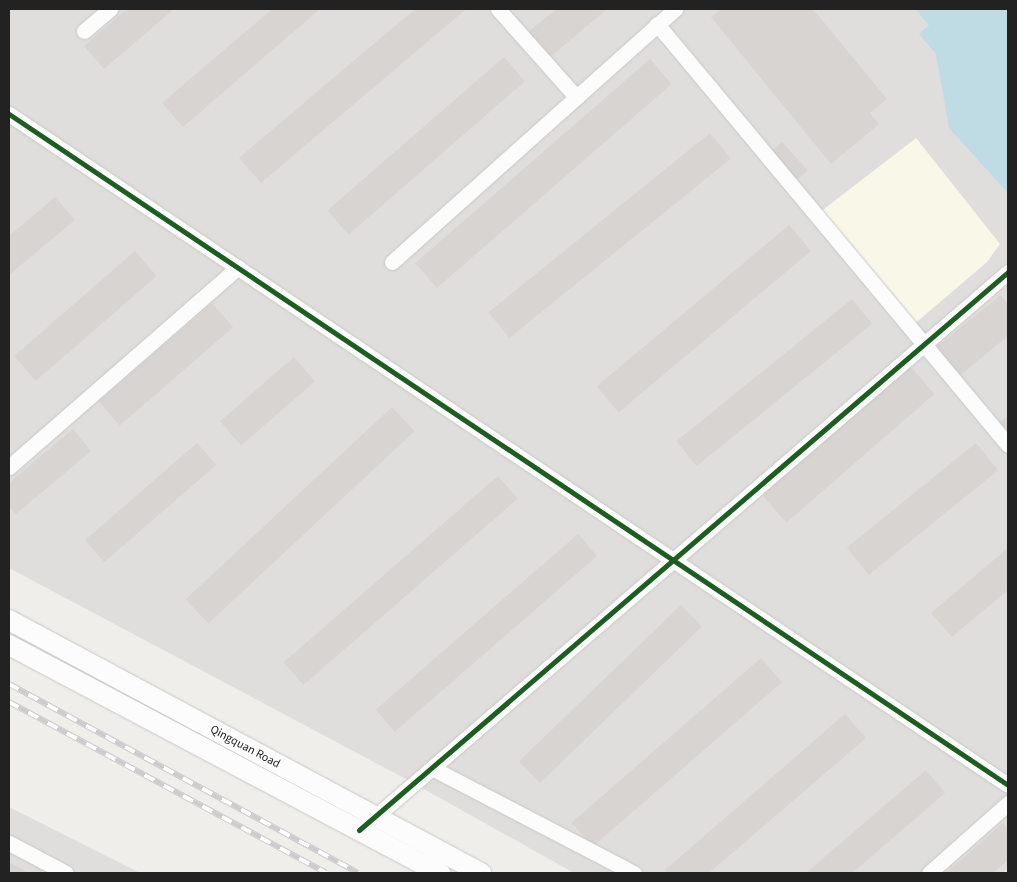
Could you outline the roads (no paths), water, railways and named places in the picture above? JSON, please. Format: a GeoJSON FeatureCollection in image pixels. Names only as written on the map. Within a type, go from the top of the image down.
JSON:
{"type":"FeatureCollection","features":[{"type":"Feature","properties":{"kind":"street"},"geometry":{"type":"LineString","coordinates":[[84,31],[110,9]]}},
{"type":"Feature","properties":{"kind":"street"},"geometry":{"type":"LineString","coordinates":[[498,9],[576,97]]}},
{"type":"Feature","properties":{"kind":"street"},"geometry":{"type":"LineString","coordinates":[[392,262],[674,9]]}},
{"type":"Feature","properties":{"kind":"street"},"geometry":{"type":"LineString","coordinates":[[657,24],[1008,445]]}},
{"type":"Feature","properties":{"kind":"street"},"geometry":{"type":"LineString","coordinates":[[9,114],[1008,785]]}},
{"type":"Feature","properties":{"kind":"street"},"geometry":{"type":"LineString","coordinates":[[9,467],[238,267]]}},
{"type":"Feature","properties":{"kind":"street"},"geometry":{"type":"LineString","coordinates":[[360,830],[1008,272]]}},
{"type":"Feature","properties":{"kind":"street","name":"Qingquan Road"},"geometry":{"type":"LineString","coordinates":[[9,620],[481,873]]}},
{"type":"Feature","properties":{"kind":"street","name":"Qingquan Road"},"geometry":{"type":"LineString","coordinates":[[9,645],[440,873]]}},
{"type":"Feature","properties":{"kind":"street"},"geometry":{"type":"LineString","coordinates":[[432,768],[634,873]]}},
{"type":"Feature","properties":{"kind":"street"},"geometry":{"type":"LineString","coordinates":[[929,873],[1008,803]]}},
{"type":"Feature","properties":{"kind":"street"},"geometry":{"type":"LineString","coordinates":[[9,843],[66,873]]}},
{"type":"Feature","properties":{"kind":"water"},"geometry":{"type":"Polygon","coordinates":[[[915,9],[1008,9],[1008,193],[949,128],[936,54],[919,34],[929,25],[915,9]]]}},
{"type":"Feature","properties":{"kind":"railway"},"geometry":{"type":"LineString","coordinates":[[9,684],[358,873]]}},
{"type":"Feature","properties":{"kind":"railway"},"geometry":{"type":"LineString","coordinates":[[9,702],[326,873]]}}]}
